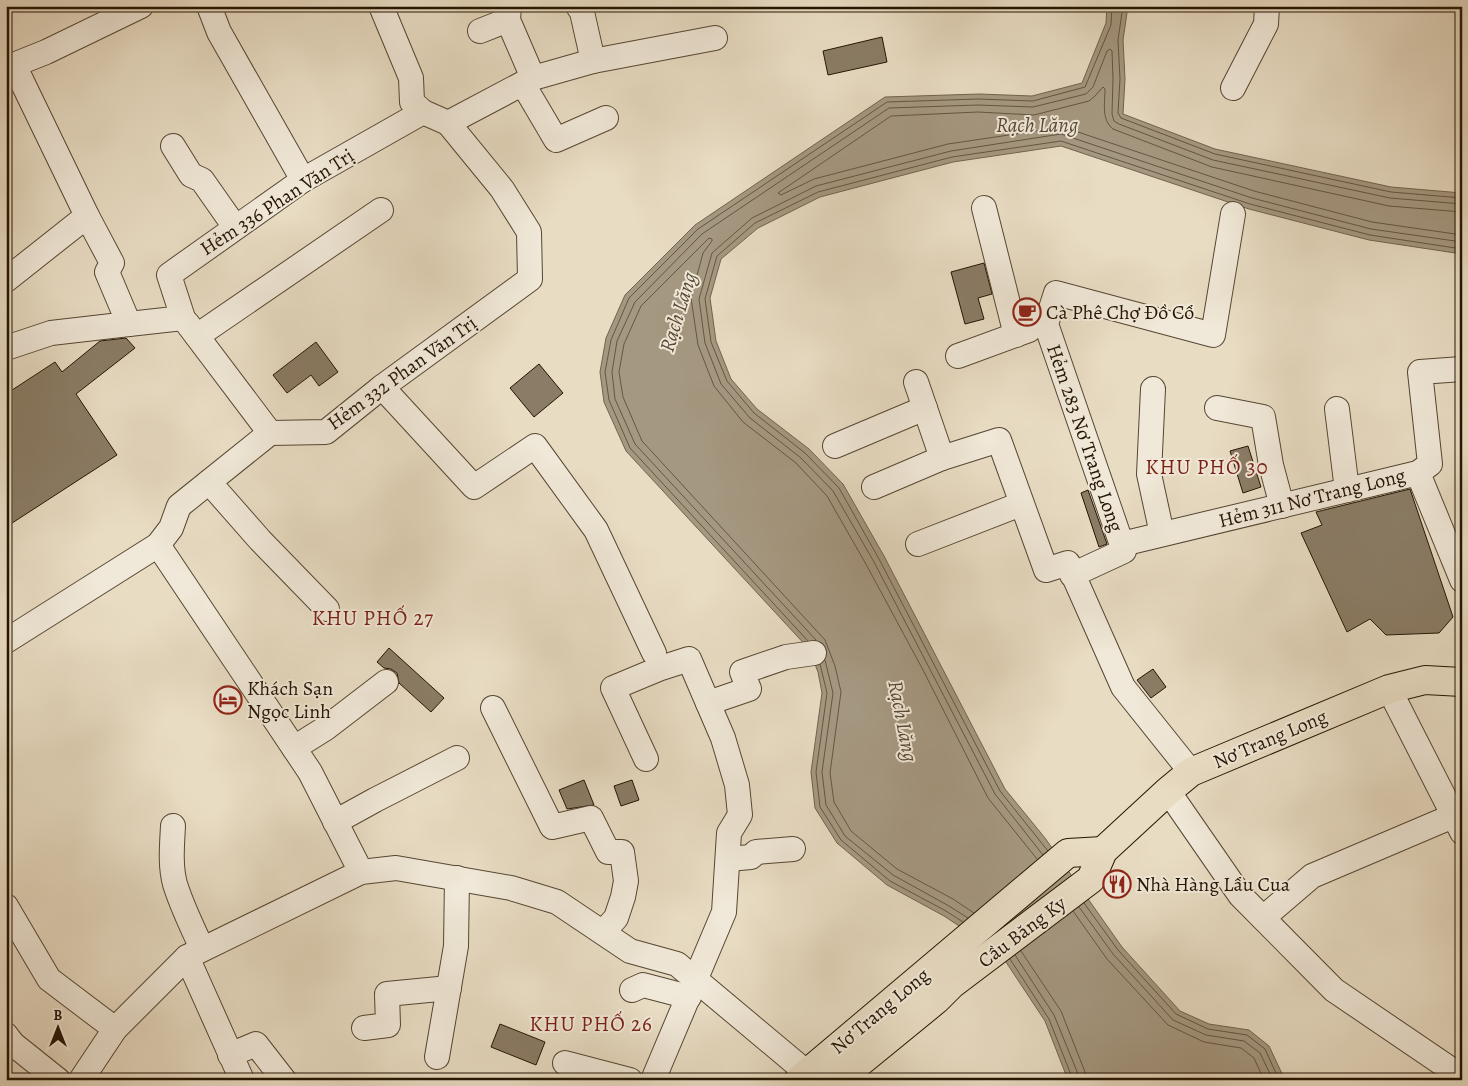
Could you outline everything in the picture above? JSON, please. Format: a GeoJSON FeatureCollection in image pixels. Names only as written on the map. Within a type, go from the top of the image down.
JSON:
{"type":"FeatureCollection","features":[{"type":"Feature","properties":{"kind":"main road","name":"Nơ Trang Long"},"geometry":{"type":"LineString","coordinates":[[1091,879],[1103,851],[1191,772],[1389,689],[1425,680],[1462,682]]}},
{"type":"Feature","properties":{"kind":"main road","name":"Cầu Băng Ky"},"geometry":{"type":"LineString","coordinates":[[946,973],[1068,853],[1103,851]]}},
{"type":"Feature","properties":{"kind":"main road","name":"Cầu Băng Ky"},"geometry":{"type":"LineString","coordinates":[[946,973],[1091,879]]}},
{"type":"Feature","properties":{"kind":"main road","name":"Nơ Trang Long"},"geometry":{"type":"LineString","coordinates":[[802,1076],[946,973]]}},
{"type":"Feature","properties":{"kind":"main road","name":"Nơ Trang Long"},"geometry":{"type":"LineString","coordinates":[[838,1080],[936,1000],[946,973]]}},
{"type":"Feature","properties":{"kind":"street"},"geometry":{"type":"LineString","coordinates":[[129,324],[107,272],[112,263],[10,66],[46,52],[141,6]]}},
{"type":"Feature","properties":{"kind":"street"},"geometry":{"type":"LineString","coordinates":[[209,6],[219,32],[303,180]]}},
{"type":"Feature","properties":{"kind":"street"},"geometry":{"type":"LineString","coordinates":[[381,6],[410,78],[412,102],[423,112],[448,123],[528,81],[593,61],[715,38]]}},
{"type":"Feature","properties":{"kind":"street"},"geometry":{"type":"LineString","coordinates":[[578,6],[582,12],[593,61]]}},
{"type":"Feature","properties":{"kind":"street"},"geometry":{"type":"LineString","coordinates":[[1233,88],[1266,24],[1268,6]]}},
{"type":"Feature","properties":{"kind":"street"},"geometry":{"type":"LineString","coordinates":[[480,31],[509,13],[528,81],[556,140],[606,118]]}},
{"type":"Feature","properties":{"kind":"street","name":"Hẻm 336 Phan Văn Trị"},"geometry":{"type":"LineString","coordinates":[[190,327],[169,275],[303,180],[423,112]]}},
{"type":"Feature","properties":{"kind":"street","name":"Hẻm 332 Phan Văn Trị"},"geometry":{"type":"LineString","coordinates":[[270,433],[326,432],[382,387],[530,279],[529,232],[502,189],[448,123]]}},
{"type":"Feature","properties":{"kind":"street"},"geometry":{"type":"LineString","coordinates":[[173,146],[191,175],[202,180],[235,227]]}},
{"type":"Feature","properties":{"kind":"street"},"geometry":{"type":"LineString","coordinates":[[984,208],[1016,336]]}},
{"type":"Feature","properties":{"kind":"street"},"geometry":{"type":"LineString","coordinates":[[6,348],[51,333],[129,324],[190,327],[381,210]]}},
{"type":"Feature","properties":{"kind":"street","name":"Hẻm 283 Nơ Trang Long"},"geometry":{"type":"LineString","coordinates":[[1072,576],[1124,552],[1046,324],[1056,293],[1213,335],[1233,214]]}},
{"type":"Feature","properties":{"kind":"street"},"geometry":{"type":"LineString","coordinates":[[6,280],[87,216]]}},
{"type":"Feature","properties":{"kind":"street"},"geometry":{"type":"LineString","coordinates":[[958,356],[1046,324]]}},
{"type":"Feature","properties":{"kind":"street"},"geometry":{"type":"LineString","coordinates":[[6,641],[158,545],[171,528],[179,506],[270,433],[190,327]]}},
{"type":"Feature","properties":{"kind":"street"},"geometry":{"type":"LineString","coordinates":[[1418,473],[1430,464],[1420,372],[1462,369]]}},
{"type":"Feature","properties":{"kind":"street"},"geometry":{"type":"LineString","coordinates":[[916,382],[942,458]]}},
{"type":"Feature","properties":{"kind":"street"},"geometry":{"type":"LineString","coordinates":[[382,387],[474,487],[535,446],[596,530],[654,653]]}},
{"type":"Feature","properties":{"kind":"street"},"geometry":{"type":"LineString","coordinates":[[1153,389],[1149,474],[1162,534]]}},
{"type":"Feature","properties":{"kind":"street"},"geometry":{"type":"LineString","coordinates":[[835,446],[925,408]]}},
{"type":"Feature","properties":{"kind":"street"},"geometry":{"type":"LineString","coordinates":[[1217,408],[1263,416],[1271,465],[1282,506]]}},
{"type":"Feature","properties":{"kind":"street"},"geometry":{"type":"LineString","coordinates":[[1337,409],[1346,490]]}},
{"type":"Feature","properties":{"kind":"street"},"geometry":{"type":"LineString","coordinates":[[874,487],[942,458],[999,440],[1046,570],[1068,563],[1072,576],[1123,687],[1191,772]]}},
{"type":"Feature","properties":{"kind":"street","name":"Hẻm 311 Nơ Trang Long"},"geometry":{"type":"LineString","coordinates":[[1122,544],[1418,473],[1462,580]]}},
{"type":"Feature","properties":{"kind":"street"},"geometry":{"type":"LineString","coordinates":[[209,482],[260,540],[327,609]]}},
{"type":"Feature","properties":{"kind":"street"},"geometry":{"type":"LineString","coordinates":[[918,544],[1021,504]]}},
{"type":"Feature","properties":{"kind":"street"},"geometry":{"type":"LineString","coordinates":[[158,545],[310,772],[362,872]]}},
{"type":"Feature","properties":{"kind":"street"},"geometry":{"type":"LineString","coordinates":[[708,703],[749,689],[742,672],[786,657],[814,653]]}},
{"type":"Feature","properties":{"kind":"street"},"geometry":{"type":"LineString","coordinates":[[646,759],[612,688],[689,659],[723,738],[737,785],[740,815],[729,833],[724,912],[653,1080]]}},
{"type":"Feature","properties":{"kind":"street"},"geometry":{"type":"LineString","coordinates":[[294,748],[326,728],[386,682]]}},
{"type":"Feature","properties":{"kind":"street"},"geometry":{"type":"LineString","coordinates":[[1263,918],[1312,876],[1458,824],[1389,689]]}},
{"type":"Feature","properties":{"kind":"street"},"geometry":{"type":"LineString","coordinates":[[493,708],[552,827],[592,818],[608,852],[622,852],[626,881],[623,897],[616,918],[603,932]]}},
{"type":"Feature","properties":{"kind":"street"},"geometry":{"type":"LineString","coordinates":[[335,822],[457,758]]}},
{"type":"Feature","properties":{"kind":"street"},"geometry":{"type":"LineString","coordinates":[[1168,791],[1240,894],[1334,990],[1462,1077]]}},
{"type":"Feature","properties":{"kind":"street"},"geometry":{"type":"LineString","coordinates":[[173,826],[171,847],[175,882],[186,913],[195,953],[230,1056],[242,1080]]}},
{"type":"Feature","properties":{"kind":"street"},"geometry":{"type":"LineString","coordinates":[[728,858],[751,857],[756,852],[793,849]]}},
{"type":"Feature","properties":{"kind":"street"},"geometry":{"type":"LineString","coordinates":[[80,1080],[115,1029],[195,953],[362,872],[396,868],[511,888],[557,902],[630,951],[676,964],[692,989],[802,1076]]}},
{"type":"Feature","properties":{"kind":"street"},"geometry":{"type":"LineString","coordinates":[[437,1057],[456,946],[457,878]]}},
{"type":"Feature","properties":{"kind":"street"},"geometry":{"type":"LineString","coordinates":[[6,906],[50,980],[115,1029]]}},
{"type":"Feature","properties":{"kind":"street"},"geometry":{"type":"LineString","coordinates":[[632,990],[643,985],[692,989]]}},
{"type":"Feature","properties":{"kind":"street"},"geometry":{"type":"LineString","coordinates":[[364,1028],[388,1025],[387,994],[449,988]]}},
{"type":"Feature","properties":{"kind":"street"},"geometry":{"type":"LineString","coordinates":[[6,1035],[14,1044],[58,1080]]}},
{"type":"Feature","properties":{"kind":"street"},"geometry":{"type":"LineString","coordinates":[[230,1056],[256,1044],[284,1080]]}},
{"type":"Feature","properties":{"kind":"street"},"geometry":{"type":"LineString","coordinates":[[565,1063],[630,1080]]}},
{"type":"Feature","properties":{"kind":"water","name":"Rạch Lăng"},"geometry":{"type":"Polygon","coordinates":[[[1107,6],[1128,6],[1123,40],[1125,79],[1123,114],[1215,149],[1391,187],[1462,193],[1462,254],[1369,240],[1249,209],[1061,146],[953,162],[820,197],[758,228],[721,259],[710,298],[716,341],[731,379],[757,409],[809,449],[843,484],[884,556],[1005,789],[1045,838],[1122,947],[1180,1011],[1209,1024],[1249,1030],[1269,1046],[1285,1080],[1068,1080],[1045,1021],[1000,953],[944,916],[887,885],[837,843],[815,808],[811,772],[822,693],[818,672],[809,649],[626,451],[604,402],[600,372],[606,338],[625,295],[695,225],[885,97],[979,94],[1032,96],[1082,83],[1106,23],[1107,6]]]}},
{"type":"Feature","properties":{"kind":"building"},"geometry":{"type":"Polygon","coordinates":[[[882,37],[887,62],[828,75],[823,51],[882,37]]]}},
{"type":"Feature","properties":{"kind":"building"},"geometry":{"type":"Polygon","coordinates":[[[984,263],[992,294],[978,298],[984,319],[965,324],[951,272],[984,263]]]}},
{"type":"Feature","properties":{"kind":"building"},"geometry":{"type":"Polygon","coordinates":[[[126,338],[135,348],[76,394],[117,455],[6,527],[6,394],[55,362],[62,372],[100,341],[126,338]]]}},
{"type":"Feature","properties":{"kind":"building"},"geometry":{"type":"Polygon","coordinates":[[[316,342],[338,372],[319,386],[311,375],[287,393],[273,375],[316,342]]]}},
{"type":"Feature","properties":{"kind":"building"},"geometry":{"type":"Polygon","coordinates":[[[539,364],[563,393],[534,417],[510,388],[539,364]]]}},
{"type":"Feature","properties":{"kind":"building"},"geometry":{"type":"Polygon","coordinates":[[[1248,446],[1261,487],[1243,493],[1230,451],[1248,446]]]}},
{"type":"Feature","properties":{"kind":"building"},"geometry":{"type":"Polygon","coordinates":[[[1410,489],[1453,617],[1439,633],[1386,635],[1370,619],[1347,632],[1301,533],[1322,525],[1316,512],[1410,489]]]}},
{"type":"Feature","properties":{"kind":"building"},"geometry":{"type":"Polygon","coordinates":[[[1088,490],[1107,544],[1099,547],[1081,493],[1088,490]]]}},
{"type":"Feature","properties":{"kind":"building"},"geometry":{"type":"Polygon","coordinates":[[[389,648],[444,698],[431,712],[399,683],[397,673],[391,669],[384,668],[377,662],[389,648]]]}},
{"type":"Feature","properties":{"kind":"building"},"geometry":{"type":"Polygon","coordinates":[[[1153,669],[1166,687],[1151,698],[1137,680],[1153,669]]]}},
{"type":"Feature","properties":{"kind":"building"},"geometry":{"type":"Polygon","coordinates":[[[584,780],[594,805],[567,809],[559,790],[584,780]]]}},
{"type":"Feature","properties":{"kind":"building"},"geometry":{"type":"Polygon","coordinates":[[[632,780],[639,800],[621,806],[614,786],[632,780]]]}},
{"type":"Feature","properties":{"kind":"building"},"geometry":{"type":"Polygon","coordinates":[[[500,1024],[545,1042],[536,1065],[491,1047],[500,1024]]]}},
{"type":"Feature","properties":{"kind":"place","name":"Cà Phê Chợ Đồ Cổ"},"geometry":{"type":"Point","coordinates":[1027,312]}},
{"type":"Feature","properties":{"kind":"place","name":"Khách Sạn Ngọc Linh"},"geometry":{"type":"Point","coordinates":[228,700]}},
{"type":"Feature","properties":{"kind":"place","name":"Nhà Hàng Lẩu Cua"},"geometry":{"type":"Point","coordinates":[1117,884]}},
{"type":"Feature","properties":{"kind":"district","name":"KHU PHỐ 30"},"geometry":{"type":"Point","coordinates":[1207,467]}},
{"type":"Feature","properties":{"kind":"district","name":"KHU PHỐ 27"},"geometry":{"type":"Point","coordinates":[373,618]}},
{"type":"Feature","properties":{"kind":"district","name":"KHU PHỐ 26"},"geometry":{"type":"Point","coordinates":[591,1024]}}]}
